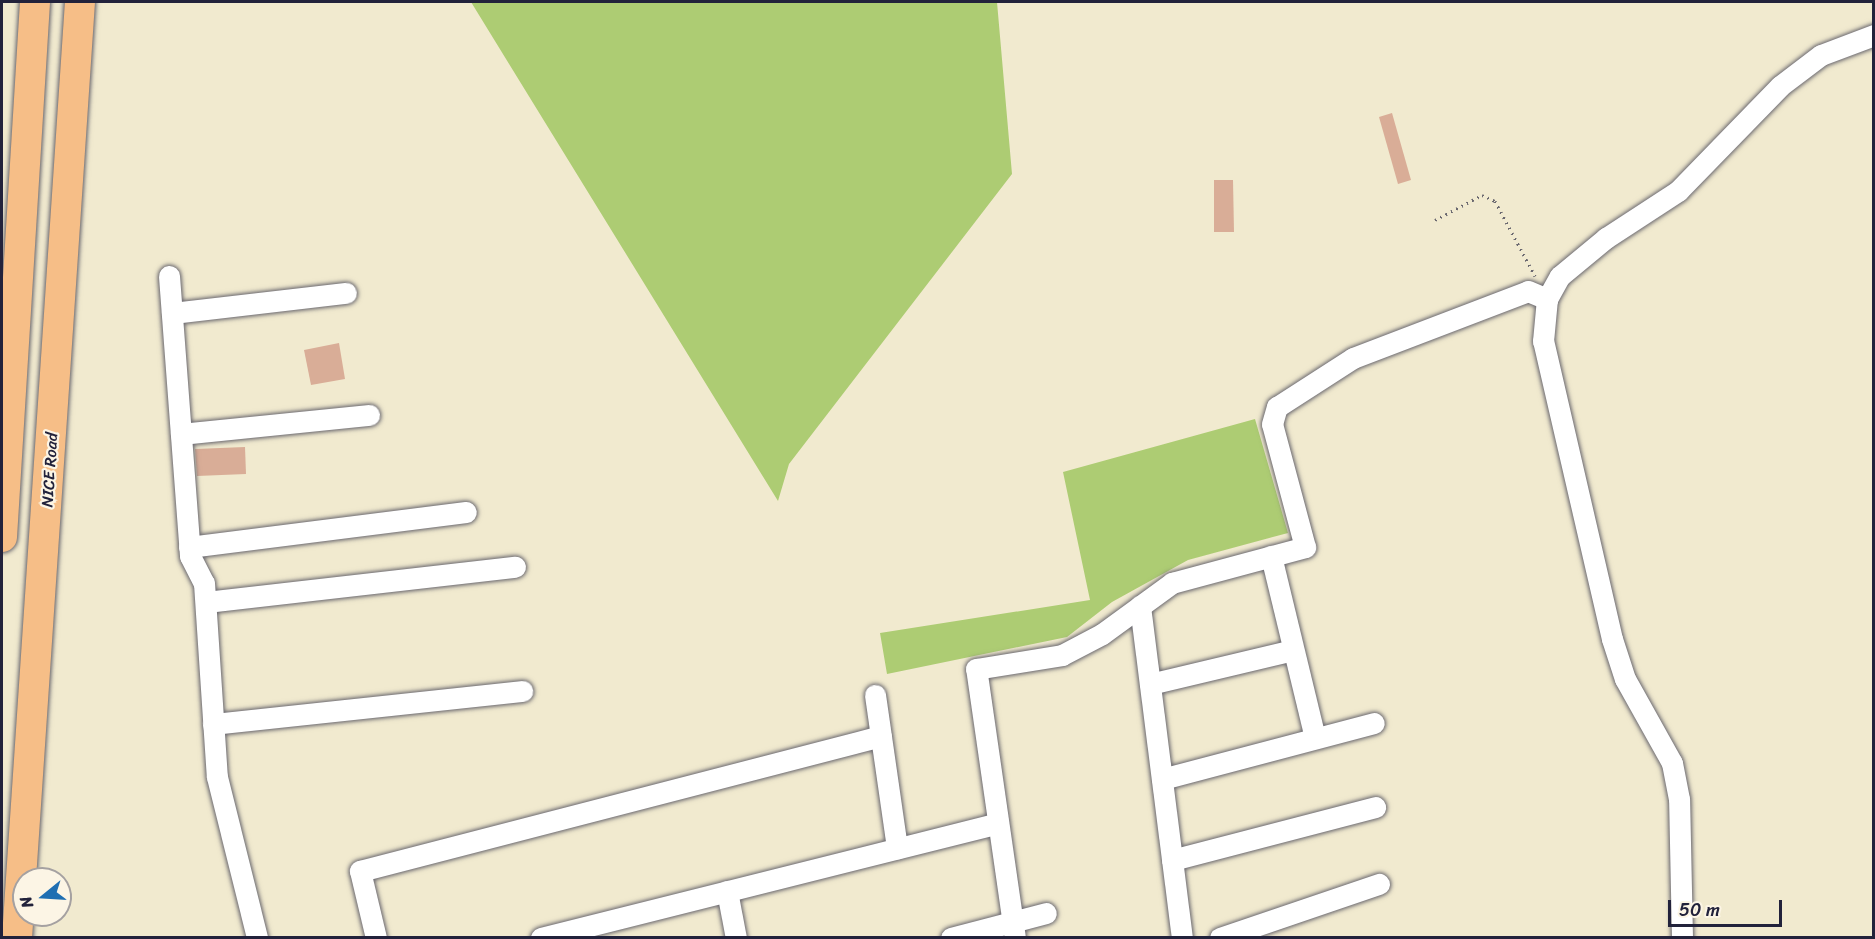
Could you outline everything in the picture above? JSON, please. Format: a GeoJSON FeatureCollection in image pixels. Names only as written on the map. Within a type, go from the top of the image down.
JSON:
{"type":"FeatureCollection","features":[{"type":"Feature","properties":{"kind":"highway"},"geometry":{"type":"LineString","coordinates":[[2,537],[35,2]]}},
{"type":"Feature","properties":{"kind":"highway","name":"NICE Road"},"geometry":{"type":"LineString","coordinates":[[17,938],[80,2]]}},
{"type":"Feature","properties":{"kind":"street"},"geometry":{"type":"LineString","coordinates":[[1682,938],[1683,846],[1678,790],[1672,763],[1625,679],[1612,639],[1543,341],[1547,299],[1560,276],[1606,238],[1678,191],[1780,86],[1821,56],[1874,35]]}},
{"type":"Feature","properties":{"kind":"street"},"geometry":{"type":"LineString","coordinates":[[169,276],[189,547],[204,583],[217,777],[257,938]]}},
{"type":"Feature","properties":{"kind":"street"},"geometry":{"type":"LineString","coordinates":[[1013,930],[976,669],[1062,655],[1102,634],[1172,583],[1305,547],[1272,424],[1277,407],[1353,358],[1528,291],[1547,299]]}},
{"type":"Feature","properties":{"kind":"street"},"geometry":{"type":"LineString","coordinates":[[172,313],[346,293]]}},
{"type":"Feature","properties":{"kind":"street"},"geometry":{"type":"LineString","coordinates":[[181,434],[369,415]]}},
{"type":"Feature","properties":{"kind":"street"},"geometry":{"type":"LineString","coordinates":[[189,547],[466,512]]}},
{"type":"Feature","properties":{"kind":"street"},"geometry":{"type":"LineString","coordinates":[[1271,556],[1315,738]]}},
{"type":"Feature","properties":{"kind":"street"},"geometry":{"type":"LineString","coordinates":[[206,602],[515,567]]}},
{"type":"Feature","properties":{"kind":"street"},"geometry":{"type":"LineString","coordinates":[[1140,606],[1182,938]]}},
{"type":"Feature","properties":{"kind":"street"},"geometry":{"type":"LineString","coordinates":[[1150,684],[1293,650]]}},
{"type":"Feature","properties":{"kind":"street"},"geometry":{"type":"LineString","coordinates":[[213,724],[522,691]]}},
{"type":"Feature","properties":{"kind":"street"},"geometry":{"type":"LineString","coordinates":[[875,695],[897,848]]}},
{"type":"Feature","properties":{"kind":"street"},"geometry":{"type":"LineString","coordinates":[[1162,779],[1374,723]]}},
{"type":"Feature","properties":{"kind":"street"},"geometry":{"type":"LineString","coordinates":[[376,938],[360,871],[881,736]]}},
{"type":"Feature","properties":{"kind":"street"},"geometry":{"type":"LineString","coordinates":[[1172,860],[1375,807]]}},
{"type":"Feature","properties":{"kind":"street"},"geometry":{"type":"LineString","coordinates":[[541,938],[998,822]]}},
{"type":"Feature","properties":{"kind":"street"},"geometry":{"type":"LineString","coordinates":[[1220,938],[1379,884]]}},
{"type":"Feature","properties":{"kind":"street"},"geometry":{"type":"LineString","coordinates":[[727,891],[736,938]]}},
{"type":"Feature","properties":{"kind":"street"},"geometry":{"type":"LineString","coordinates":[[951,938],[1013,930],[1046,913]]}},
{"type":"Feature","properties":{"kind":"path"},"geometry":{"type":"LineString","coordinates":[[1435,220],[1482,195],[1495,201],[1547,299]]}},
{"type":"Feature","properties":{"kind":"green space"},"geometry":{"type":"Polygon","coordinates":[[[471,2],[997,2],[1012,174],[789,464],[778,501],[471,2]]]}},
{"type":"Feature","properties":{"kind":"green space"},"geometry":{"type":"Polygon","coordinates":[[[1255,419],[1288,533],[1188,560],[1112,602],[1067,637],[887,674],[880,633],[1090,600],[1063,472],[1255,419]]]}},
{"type":"Feature","properties":{"kind":"building"},"geometry":{"type":"Polygon","coordinates":[[[1392,113],[1411,180],[1398,184],[1379,117],[1392,113]]]}},
{"type":"Feature","properties":{"kind":"building"},"geometry":{"type":"Polygon","coordinates":[[[1214,180],[1233,180],[1234,232],[1214,232],[1214,180]]]}},
{"type":"Feature","properties":{"kind":"building"},"geometry":{"type":"Polygon","coordinates":[[[339,343],[345,379],[311,385],[304,350],[339,343]]]}},
{"type":"Feature","properties":{"kind":"building"},"geometry":{"type":"Polygon","coordinates":[[[245,447],[246,474],[197,476],[195,449],[245,447]]]}}]}
